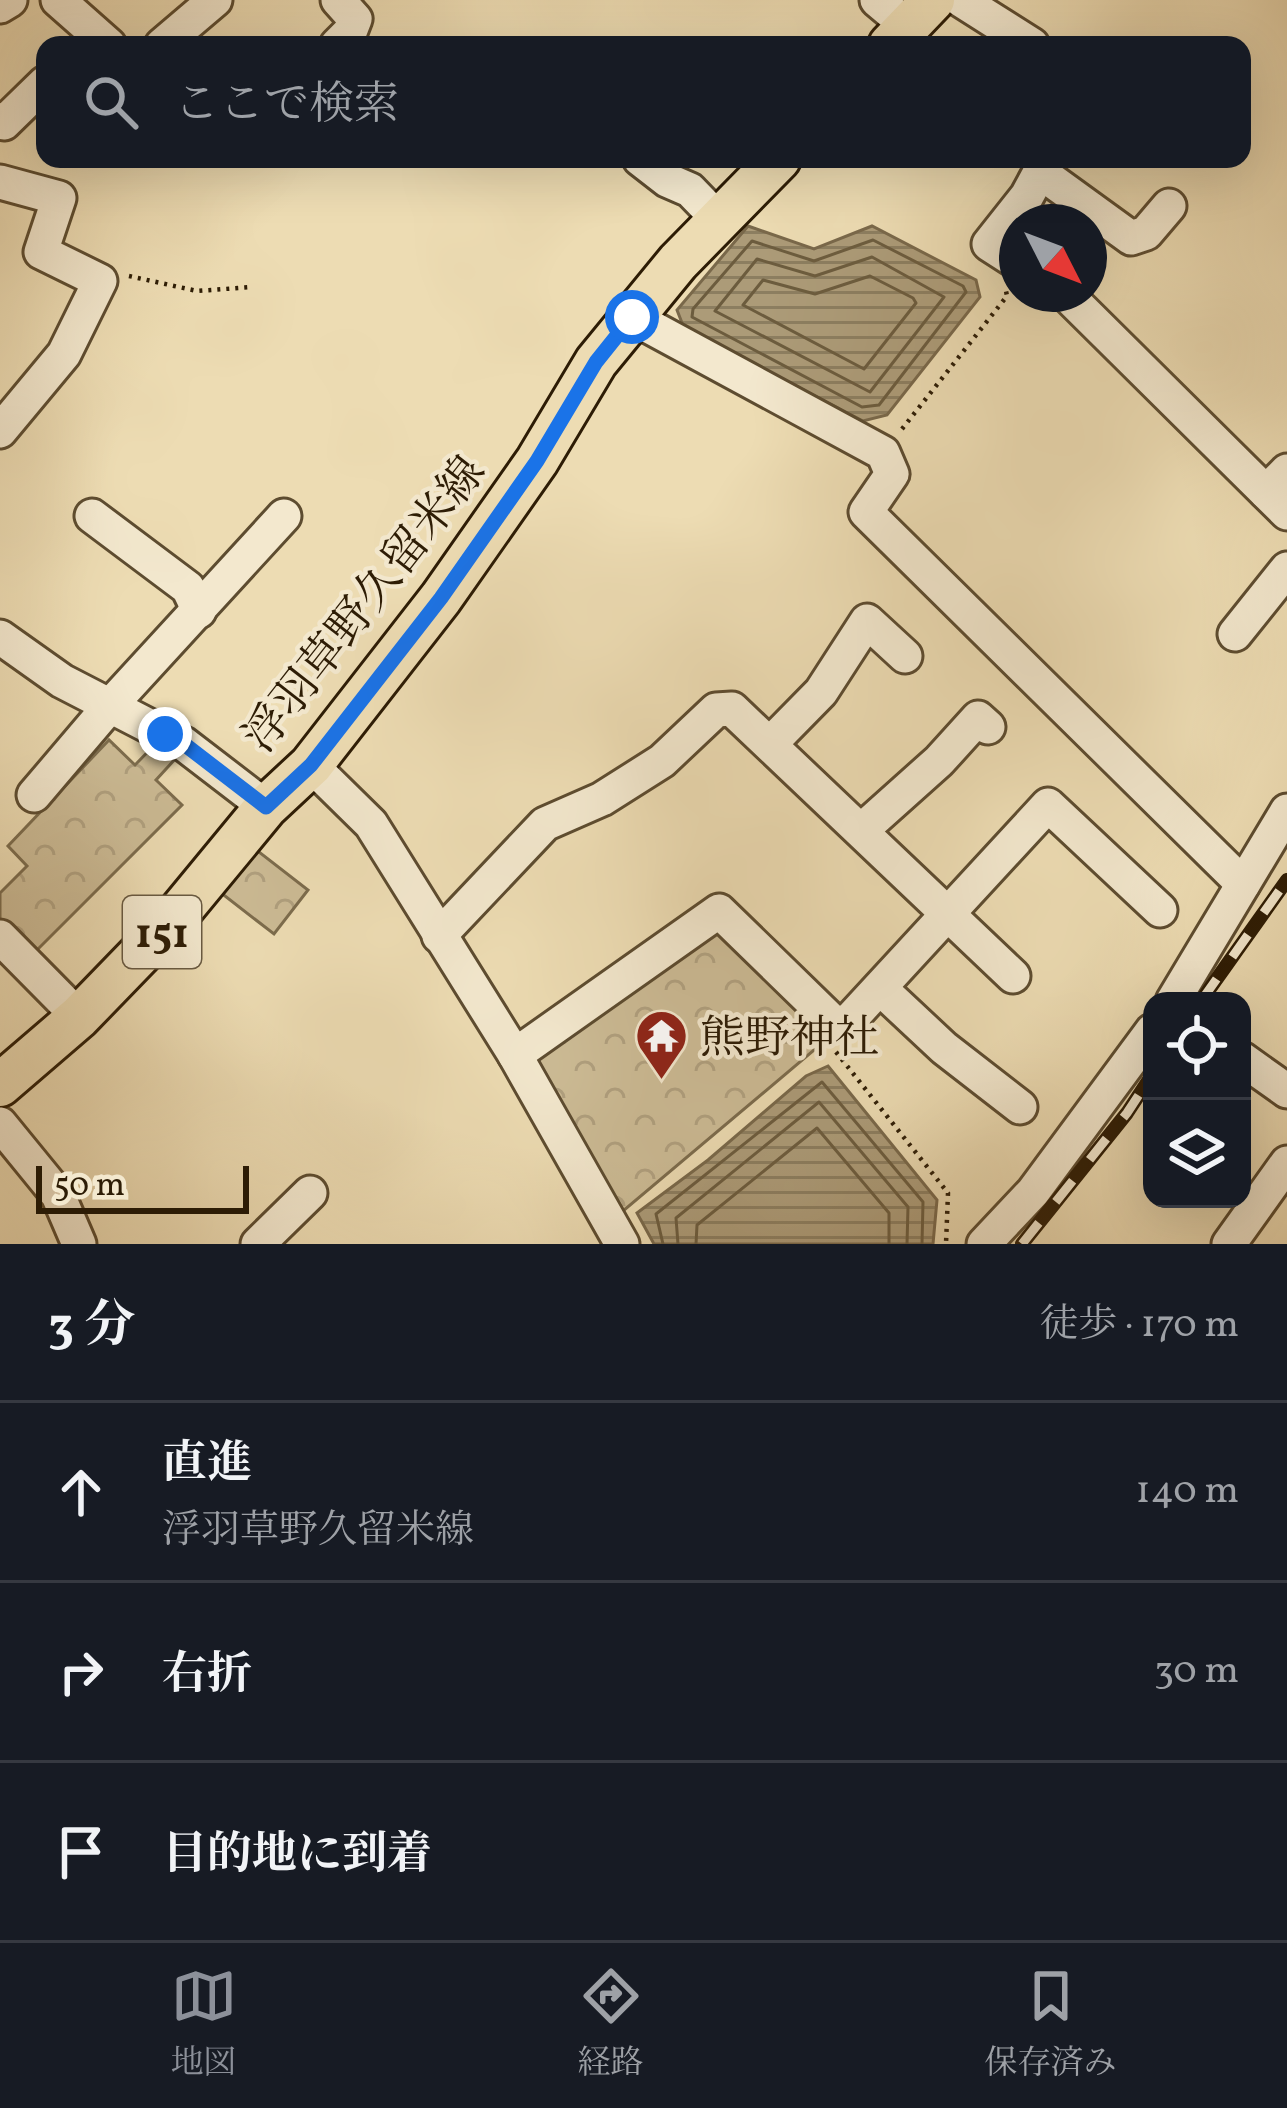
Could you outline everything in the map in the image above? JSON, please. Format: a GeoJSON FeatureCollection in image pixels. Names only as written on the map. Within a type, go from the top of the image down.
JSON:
{"type":"FeatureCollection","features":[{"type":"Feature","properties":{"kind":"main road","name":"浮羽草野久留米線"},"geometry":{"type":"LineString","coordinates":[[0,1085],[80,1017],[172,921],[266,807],[311,765],[441,598],[537,461],[596,362],[770,168]]}},
{"type":"Feature","properties":{"kind":"street"},"geometry":{"type":"LineString","coordinates":[[0,6],[10,0]]}},
{"type":"Feature","properties":{"kind":"street"},"geometry":{"type":"LineString","coordinates":[[58,0],[91,36]]}},
{"type":"Feature","properties":{"kind":"street"},"geometry":{"type":"LineString","coordinates":[[183,36],[215,0]]}},
{"type":"Feature","properties":{"kind":"street"},"geometry":{"type":"LineString","coordinates":[[338,0],[355,19],[346,36]]}},
{"type":"Feature","properties":{"kind":"street"},"geometry":{"type":"LineString","coordinates":[[961,0],[1018,36]]}},
{"type":"Feature","properties":{"kind":"street"},"geometry":{"type":"LineString","coordinates":[[1,124],[36,91]]}},
{"type":"Feature","properties":{"kind":"street"},"geometry":{"type":"LineString","coordinates":[[652,168],[690,190],[719,220]]}},
{"type":"Feature","properties":{"kind":"street"},"geometry":{"type":"LineString","coordinates":[[1021,204],[1041,168]]}},
{"type":"Feature","properties":{"kind":"street"},"geometry":{"type":"LineString","coordinates":[[1047,168],[1131,238],[1146,233],[1169,206]]}},
{"type":"Feature","properties":{"kind":"street"},"geometry":{"type":"LineString","coordinates":[[0,182],[59,198],[40,253],[100,281],[64,354],[0,431]]}},
{"type":"Feature","properties":{"kind":"street"},"geometry":{"type":"LineString","coordinates":[[1085,312],[1280,492]]}},
{"type":"Feature","properties":{"kind":"street"},"geometry":{"type":"LineString","coordinates":[[632,317],[884,452],[892,474],[866,512],[1243,884]]}},
{"type":"Feature","properties":{"kind":"street"},"geometry":{"type":"LineString","coordinates":[[92,516],[188,588],[199,611]]}},
{"type":"Feature","properties":{"kind":"street"},"geometry":{"type":"LineString","coordinates":[[34,795],[284,517]]}},
{"type":"Feature","properties":{"kind":"street"},"geometry":{"type":"LineString","coordinates":[[1235,634],[1287,568]]}},
{"type":"Feature","properties":{"kind":"street"},"geometry":{"type":"LineString","coordinates":[[770,744],[821,692],[868,621],[905,656]]}},
{"type":"Feature","properties":{"kind":"street"},"geometry":{"type":"LineString","coordinates":[[0,637],[62,682],[184,744],[266,807]]}},
{"type":"Feature","properties":{"kind":"street"},"geometry":{"type":"LineString","coordinates":[[439,936],[545,824],[602,799],[662,760],[716,710],[732,709],[1012,976]]}},
{"type":"Feature","properties":{"kind":"street"},"geometry":{"type":"LineString","coordinates":[[863,829],[939,761],[978,718],[988,727]]}},
{"type":"Feature","properties":{"kind":"street"},"geometry":{"type":"LineString","coordinates":[[311,765],[371,824],[515,1055],[622,1244]]}},
{"type":"Feature","properties":{"kind":"street"},"geometry":{"type":"LineString","coordinates":[[515,1055],[719,911],[832,1021],[846,1024],[1048,805],[1160,910]]}},
{"type":"Feature","properties":{"kind":"street"},"geometry":{"type":"LineString","coordinates":[[1178,992],[1287,812]]}},
{"type":"Feature","properties":{"kind":"street"},"geometry":{"type":"LineString","coordinates":[[0,937],[80,1017]]}},
{"type":"Feature","properties":{"kind":"street"},"geometry":{"type":"LineString","coordinates":[[882,990],[944,1048],[1021,1107]]}},
{"type":"Feature","properties":{"kind":"street"},"geometry":{"type":"LineString","coordinates":[[984,1244],[1033,1192],[1143,1043]]}},
{"type":"Feature","properties":{"kind":"street"},"geometry":{"type":"LineString","coordinates":[[1251,1065],[1287,1091]]}},
{"type":"Feature","properties":{"kind":"street"},"geometry":{"type":"LineString","coordinates":[[0,1124],[58,1196],[80,1244]]}},
{"type":"Feature","properties":{"kind":"street"},"geometry":{"type":"LineString","coordinates":[[1229,1244],[1275,1205],[1287,1163]]}},
{"type":"Feature","properties":{"kind":"street"},"geometry":{"type":"LineString","coordinates":[[258,1244],[310,1193]]}},
{"type":"Feature","properties":{"kind":"path"},"geometry":{"type":"LineString","coordinates":[[100,281],[130,275],[197,291],[252,287]]}},
{"type":"Feature","properties":{"kind":"path"},"geometry":{"type":"LineString","coordinates":[[884,452],[999,306]]}},
{"type":"Feature","properties":{"kind":"path"},"geometry":{"type":"LineString","coordinates":[[832,1021],[826,1040],[948,1193],[946,1244]]}},
{"type":"Feature","properties":{"kind":"green space"},"geometry":{"type":"Polygon","coordinates":[[[165,734],[187,746],[156,780],[182,805],[25,962],[0,937],[0,893],[27,866],[8,846],[109,740],[135,765],[165,734]]]}},
{"type":"Feature","properties":{"kind":"green space"},"geometry":{"type":"Polygon","coordinates":[[[241,838],[308,890],[274,934],[207,882],[241,838]]]}},
{"type":"Feature","properties":{"kind":"green space"},"geometry":{"type":"Polygon","coordinates":[[[719,911],[832,1021],[826,1040],[610,1222],[515,1055],[719,911]]]}},
{"type":"Feature","properties":{"kind":"water"},"geometry":{"type":"Polygon","coordinates":[[[748,226],[814,249],[872,226],[976,280],[980,297],[887,415],[863,421],[684,328],[677,310],[748,226]]]}},
{"type":"Feature","properties":{"kind":"water"},"geometry":{"type":"Polygon","coordinates":[[[828,1066],[937,1200],[933,1244],[654,1244],[637,1213],[806,1076],[828,1066]]]}},
{"type":"Feature","properties":{"kind":"railway"},"geometry":{"type":"LineString","coordinates":[[1207,992],[1287,880]]}},
{"type":"Feature","properties":{"kind":"railway"},"geometry":{"type":"LineString","coordinates":[[1022,1244],[1143,1089]]}},
{"type":"Feature","properties":{"kind":"place","name":"熊野神社"},"geometry":{"type":"Point","coordinates":[661,1082]}},
{"type":"Feature","properties":{"kind":"route"},"geometry":{"type":"LineString","coordinates":[[165,734],[266,807],[311,765],[441,598],[537,461],[596,362],[632,317]]}}]}
